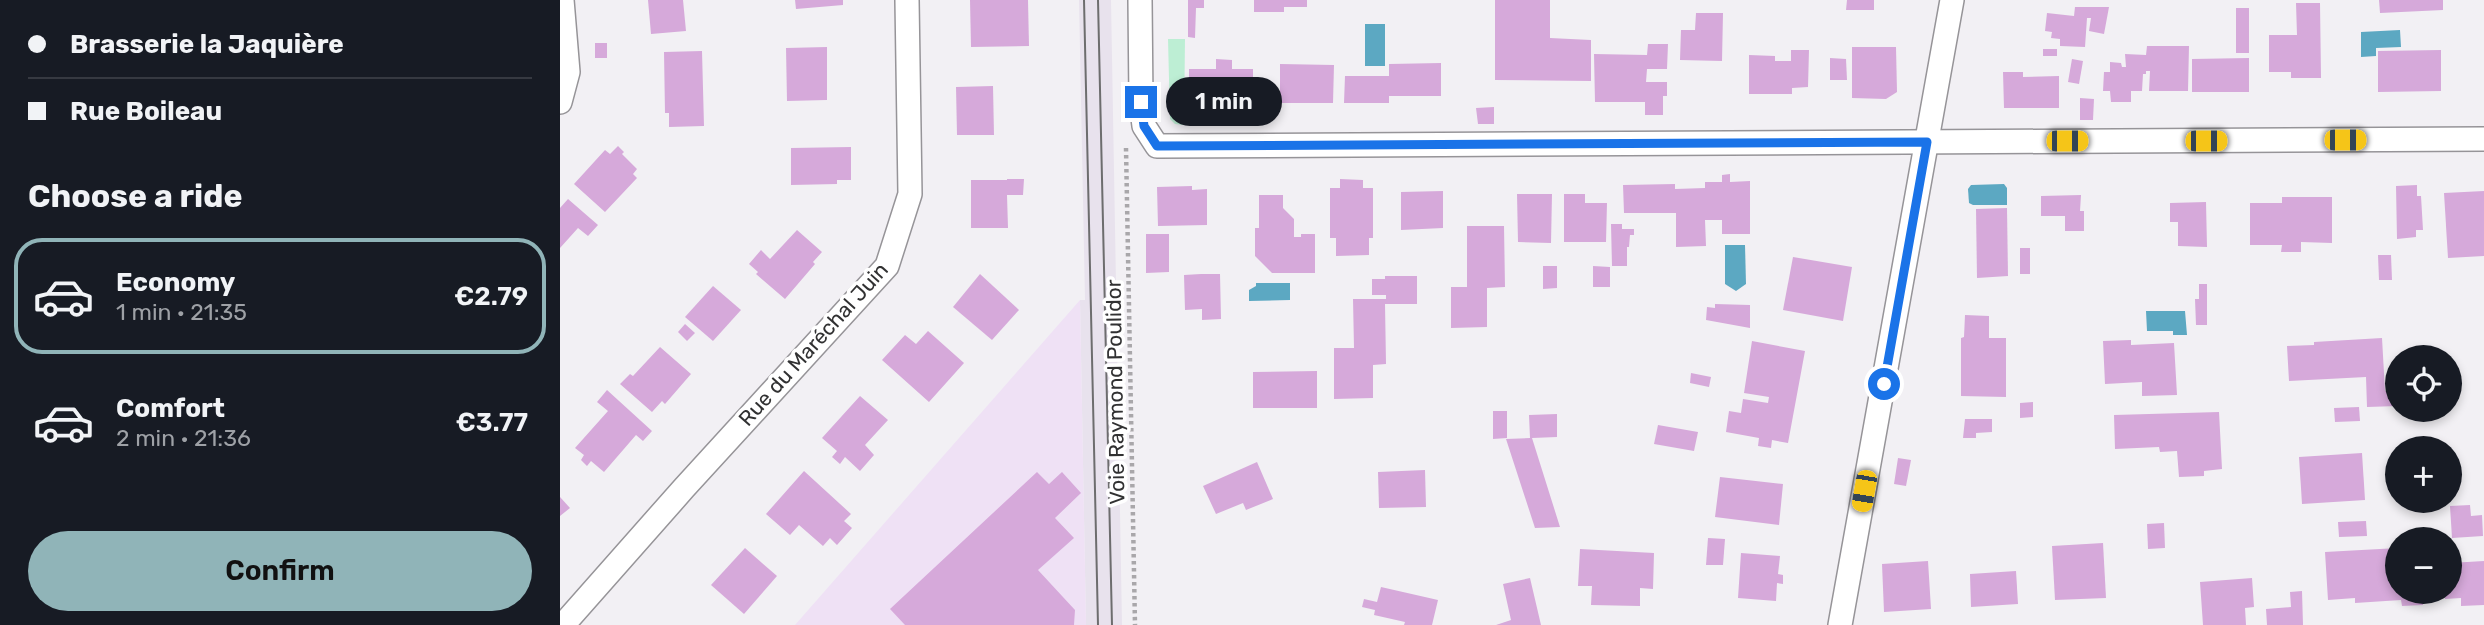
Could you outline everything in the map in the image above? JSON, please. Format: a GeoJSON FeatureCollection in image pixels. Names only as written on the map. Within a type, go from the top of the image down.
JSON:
{"type":"FeatureCollection","features":[{"type":"Feature","properties":{"kind":"street"},"geometry":{"type":"LineString","coordinates":[[560,102],[568,72],[562,0]]}},
{"type":"Feature","properties":{"kind":"street","name":"Rue du Maréchal Juin"},"geometry":{"type":"LineString","coordinates":[[563,625],[887,266],[910,194],[907,0]]}},
{"type":"Feature","properties":{"kind":"street"},"geometry":{"type":"LineString","coordinates":[[1140,0],[1141,102],[1144,126],[1157,146],[2484,139]]}},
{"type":"Feature","properties":{"kind":"street"},"geometry":{"type":"LineString","coordinates":[[1840,625],[1952,0]]}},
{"type":"Feature","properties":{"kind":"path","name":"Voie Raymond Poulidor"},"geometry":{"type":"LineString","coordinates":[[1126,159],[1135,625]]}},
{"type":"Feature","properties":{"kind":"shaded area"},"geometry":{"type":"Polygon","coordinates":[[[1079,0],[1111,0],[1122,625],[1086,625],[1080,300],[1085,300],[1079,0]]]}},
{"type":"Feature","properties":{"kind":"shaded area"},"geometry":{"type":"Polygon","coordinates":[[[1080,300],[1086,625],[795,625],[1080,300]]]}},
{"type":"Feature","properties":{"kind":"green space"},"geometry":{"type":"Polygon","coordinates":[[[1168,39],[1185,39],[1184,125],[1175,124],[1170,119],[1168,39]]]}},
{"type":"Feature","properties":{"kind":"water"},"geometry":{"type":"Polygon","coordinates":[[[1365,24],[1385,24],[1385,66],[1365,66],[1365,24]]]}},
{"type":"Feature","properties":{"kind":"water"},"geometry":{"type":"Polygon","coordinates":[[[2400,30],[2401,47],[2376,48],[2376,56],[2361,57],[2361,32],[2400,30]]]}},
{"type":"Feature","properties":{"kind":"water"},"geometry":{"type":"Polygon","coordinates":[[[2004,184],[2007,188],[2007,205],[1969,203],[1968,189],[1971,185],[2004,184]]]}},
{"type":"Feature","properties":{"kind":"water"},"geometry":{"type":"Polygon","coordinates":[[[1725,245],[1745,245],[1746,284],[1736,291],[1725,284],[1725,245]]]}},
{"type":"Feature","properties":{"kind":"water"},"geometry":{"type":"Polygon","coordinates":[[[1256,283],[1290,283],[1290,300],[1249,301],[1249,290],[1256,286],[1256,283]]]}},
{"type":"Feature","properties":{"kind":"water"},"geometry":{"type":"Polygon","coordinates":[[[2146,311],[2185,311],[2187,335],[2173,335],[2173,331],[2147,331],[2146,311]]]}},
{"type":"Feature","properties":{"kind":"building"},"geometry":{"type":"Polygon","coordinates":[[[648,0],[683,0],[686,31],[651,34],[648,0]]]}},
{"type":"Feature","properties":{"kind":"building"},"geometry":{"type":"Polygon","coordinates":[[[795,0],[843,0],[843,5],[796,9],[795,0]]]}},
{"type":"Feature","properties":{"kind":"building"},"geometry":{"type":"Polygon","coordinates":[[[970,0],[1028,0],[1029,46],[971,47],[970,0]]]}},
{"type":"Feature","properties":{"kind":"building"},"geometry":{"type":"Polygon","coordinates":[[[1188,0],[1204,0],[1204,8],[1196,8],[1195,38],[1188,37],[1188,0]]]}},
{"type":"Feature","properties":{"kind":"building"},"geometry":{"type":"Polygon","coordinates":[[[1254,0],[1307,0],[1307,7],[1284,7],[1284,12],[1254,12],[1254,0]]]}},
{"type":"Feature","properties":{"kind":"building"},"geometry":{"type":"Polygon","coordinates":[[[1495,0],[1550,0],[1550,38],[1591,40],[1591,81],[1495,80],[1495,0]]]}},
{"type":"Feature","properties":{"kind":"building"},"geometry":{"type":"Polygon","coordinates":[[[1847,0],[1874,0],[1874,10],[1846,10],[1847,0]]]}},
{"type":"Feature","properties":{"kind":"building"},"geometry":{"type":"Polygon","coordinates":[[[2379,0],[2443,0],[2443,10],[2380,13],[2379,0]]]}},
{"type":"Feature","properties":{"kind":"building"},"geometry":{"type":"Polygon","coordinates":[[[2296,3],[2320,3],[2321,78],[2291,78],[2291,72],[2269,72],[2269,35],[2297,35],[2296,3]]]}},
{"type":"Feature","properties":{"kind":"building"},"geometry":{"type":"Polygon","coordinates":[[[2075,7],[2109,7],[2104,34],[2089,31],[2091,18],[2087,18],[2085,47],[2060,46],[2060,39],[2051,38],[2052,32],[2045,31],[2047,13],[2074,16],[2075,7]]]}},
{"type":"Feature","properties":{"kind":"building"},"geometry":{"type":"Polygon","coordinates":[[[2236,8],[2249,8],[2249,53],[2236,53],[2236,8]]]}},
{"type":"Feature","properties":{"kind":"building"},"geometry":{"type":"Polygon","coordinates":[[[1696,13],[1723,13],[1722,61],[1680,60],[1681,30],[1695,30],[1696,13]]]}},
{"type":"Feature","properties":{"kind":"building"},"geometry":{"type":"Polygon","coordinates":[[[595,43],[607,43],[607,58],[595,58],[595,43]]]}},
{"type":"Feature","properties":{"kind":"building"},"geometry":{"type":"Polygon","coordinates":[[[1648,44],[1668,44],[1667,69],[1647,69],[1646,82],[1667,82],[1667,96],[1663,96],[1663,115],[1645,115],[1645,102],[1595,102],[1594,54],[1647,55],[1648,44]]]}},
{"type":"Feature","properties":{"kind":"building"},"geometry":{"type":"Polygon","coordinates":[[[2147,46],[2189,46],[2188,91],[2149,91],[2150,71],[2146,71],[2146,74],[2143,74],[2142,91],[2131,91],[2131,102],[2111,102],[2110,91],[2103,91],[2104,72],[2110,72],[2110,62],[2121,63],[2122,67],[2126,67],[2125,54],[2146,55],[2147,46]]]}},
{"type":"Feature","properties":{"kind":"building"},"geometry":{"type":"Polygon","coordinates":[[[827,47],[827,100],[787,101],[786,48],[827,47]]]}},
{"type":"Feature","properties":{"kind":"building"},"geometry":{"type":"Polygon","coordinates":[[[1852,47],[1896,47],[1897,92],[1886,99],[1852,98],[1852,47]]]}},
{"type":"Feature","properties":{"kind":"building"},"geometry":{"type":"Polygon","coordinates":[[[2043,49],[2057,49],[2057,56],[2043,56],[2043,49]]]}},
{"type":"Feature","properties":{"kind":"building"},"geometry":{"type":"Polygon","coordinates":[[[1791,50],[1809,50],[1808,87],[1792,88],[1792,94],[1749,94],[1749,55],[1775,56],[1775,61],[1791,61],[1791,50]]]}},
{"type":"Feature","properties":{"kind":"building"},"geometry":{"type":"Polygon","coordinates":[[[2441,50],[2441,91],[2378,92],[2378,51],[2441,50]]]}},
{"type":"Feature","properties":{"kind":"building"},"geometry":{"type":"Polygon","coordinates":[[[702,51],[704,126],[669,127],[669,113],[665,113],[664,52],[702,51]]]}},
{"type":"Feature","properties":{"kind":"building"},"geometry":{"type":"Polygon","coordinates":[[[1830,58],[1846,59],[1847,80],[1830,80],[1830,58]]]}},
{"type":"Feature","properties":{"kind":"building"},"geometry":{"type":"Polygon","coordinates":[[[2249,58],[2249,92],[2192,92],[2192,59],[2249,58]]]}},
{"type":"Feature","properties":{"kind":"building"},"geometry":{"type":"Polygon","coordinates":[[[1216,59],[1232,60],[1232,69],[1253,69],[1253,104],[1189,103],[1189,69],[1216,69],[1216,59]]]}},
{"type":"Feature","properties":{"kind":"building"},"geometry":{"type":"Polygon","coordinates":[[[2072,59],[2083,61],[2079,84],[2068,82],[2072,59]]]}},
{"type":"Feature","properties":{"kind":"building"},"geometry":{"type":"Polygon","coordinates":[[[1441,63],[1441,96],[1389,96],[1389,103],[1344,103],[1345,76],[1389,76],[1389,64],[1441,63]]]}},
{"type":"Feature","properties":{"kind":"building"},"geometry":{"type":"Polygon","coordinates":[[[1280,64],[1334,65],[1333,103],[1280,103],[1280,64]]]}},
{"type":"Feature","properties":{"kind":"building"},"geometry":{"type":"Polygon","coordinates":[[[2003,72],[2023,72],[2023,77],[2059,76],[2059,108],[2004,108],[2003,72]]]}},
{"type":"Feature","properties":{"kind":"building"},"geometry":{"type":"Polygon","coordinates":[[[993,86],[994,135],[957,135],[956,87],[993,86]]]}},
{"type":"Feature","properties":{"kind":"building"},"geometry":{"type":"Polygon","coordinates":[[[2080,98],[2094,99],[2093,120],[2080,120],[2080,98]]]}},
{"type":"Feature","properties":{"kind":"building"},"geometry":{"type":"Polygon","coordinates":[[[1494,107],[1494,124],[1478,124],[1476,108],[1494,107]]]}},
{"type":"Feature","properties":{"kind":"building"},"geometry":{"type":"Polygon","coordinates":[[[618,146],[637,169],[633,174],[637,178],[605,212],[574,184],[605,150],[610,154],[618,146]]]}},
{"type":"Feature","properties":{"kind":"building"},"geometry":{"type":"Polygon","coordinates":[[[851,147],[851,180],[837,180],[837,184],[791,185],[791,148],[851,147]]]}},
{"type":"Feature","properties":{"kind":"building"},"geometry":{"type":"Polygon","coordinates":[[[1730,174],[1730,182],[1750,181],[1750,234],[1722,234],[1722,220],[1705,220],[1706,246],[1676,247],[1676,213],[1624,213],[1623,185],[1675,184],[1675,189],[1705,188],[1705,182],[1722,182],[1722,175],[1730,174]]]}},
{"type":"Feature","properties":{"kind":"building"},"geometry":{"type":"Polygon","coordinates":[[[1024,179],[1023,195],[1007,195],[1008,228],[971,228],[971,180],[1024,179]]]}},
{"type":"Feature","properties":{"kind":"building"},"geometry":{"type":"Polygon","coordinates":[[[1340,179],[1363,180],[1363,188],[1373,188],[1373,238],[1369,238],[1369,255],[1336,256],[1336,238],[1330,238],[1330,188],[1340,188],[1340,179]]]}},
{"type":"Feature","properties":{"kind":"building"},"geometry":{"type":"Polygon","coordinates":[[[2417,185],[2417,196],[2421,196],[2423,230],[2416,230],[2416,237],[2397,239],[2396,186],[2417,185]]]}},
{"type":"Feature","properties":{"kind":"building"},"geometry":{"type":"Polygon","coordinates":[[[1192,186],[1192,190],[1207,189],[1207,225],[1158,226],[1157,187],[1192,186]]]}},
{"type":"Feature","properties":{"kind":"building"},"geometry":{"type":"Polygon","coordinates":[[[1443,191],[1443,228],[1401,230],[1401,192],[1443,191]]]}},
{"type":"Feature","properties":{"kind":"building"},"geometry":{"type":"Polygon","coordinates":[[[2484,191],[2484,256],[2448,258],[2444,193],[2484,191]]]}},
{"type":"Feature","properties":{"kind":"building"},"geometry":{"type":"Polygon","coordinates":[[[1517,194],[1552,194],[1551,243],[1518,242],[1517,194]]]}},
{"type":"Feature","properties":{"kind":"building"},"geometry":{"type":"Polygon","coordinates":[[[1564,194],[1585,194],[1585,203],[1607,203],[1606,242],[1564,242],[1564,194]]]}},
{"type":"Feature","properties":{"kind":"building"},"geometry":{"type":"Polygon","coordinates":[[[1259,195],[1283,195],[1283,208],[1294,219],[1294,237],[1315,234],[1315,273],[1272,273],[1255,256],[1255,228],[1259,228],[1259,195]]]}},
{"type":"Feature","properties":{"kind":"building"},"geometry":{"type":"Polygon","coordinates":[[[2081,195],[2080,211],[2084,211],[2084,231],[2065,231],[2065,216],[2041,216],[2041,196],[2081,195]]]}},
{"type":"Feature","properties":{"kind":"building"},"geometry":{"type":"Polygon","coordinates":[[[2282,197],[2332,197],[2332,243],[2301,242],[2301,252],[2281,252],[2282,245],[2250,245],[2250,203],[2282,203],[2282,197]]]}},
{"type":"Feature","properties":{"kind":"building"},"geometry":{"type":"Polygon","coordinates":[[[568,199],[598,225],[588,236],[578,228],[560,248],[560,208],[568,199]]]}},
{"type":"Feature","properties":{"kind":"building"},"geometry":{"type":"Polygon","coordinates":[[[2206,202],[2207,247],[2178,246],[2178,222],[2170,222],[2170,203],[2206,202]]]}},
{"type":"Feature","properties":{"kind":"building"},"geometry":{"type":"Polygon","coordinates":[[[2007,208],[2008,276],[1977,278],[1976,209],[2007,208]]]}},
{"type":"Feature","properties":{"kind":"building"},"geometry":{"type":"Polygon","coordinates":[[[1611,224],[1622,224],[1622,229],[1634,229],[1634,235],[1630,235],[1627,247],[1627,266],[1612,266],[1611,224]]]}},
{"type":"Feature","properties":{"kind":"building"},"geometry":{"type":"Polygon","coordinates":[[[1467,226],[1504,226],[1505,287],[1487,288],[1487,327],[1451,328],[1451,287],[1467,287],[1467,226]]]}},
{"type":"Feature","properties":{"kind":"building"},"geometry":{"type":"Polygon","coordinates":[[[797,230],[822,252],[785,299],[756,274],[758,272],[749,264],[761,250],[770,259],[797,230]]]}},
{"type":"Feature","properties":{"kind":"building"},"geometry":{"type":"Polygon","coordinates":[[[1146,234],[1169,234],[1169,272],[1146,273],[1146,234]]]}},
{"type":"Feature","properties":{"kind":"building"},"geometry":{"type":"Polygon","coordinates":[[[2020,248],[2030,248],[2030,274],[2020,274],[2020,248]]]}},
{"type":"Feature","properties":{"kind":"building"},"geometry":{"type":"Polygon","coordinates":[[[2378,255],[2391,255],[2392,280],[2379,280],[2378,255]]]}},
{"type":"Feature","properties":{"kind":"building"},"geometry":{"type":"Polygon","coordinates":[[[1793,257],[1852,267],[1843,321],[1783,310],[1793,257]]]}},
{"type":"Feature","properties":{"kind":"building"},"geometry":{"type":"Polygon","coordinates":[[[1543,266],[1557,266],[1557,288],[1543,289],[1543,266]]]}},
{"type":"Feature","properties":{"kind":"building"},"geometry":{"type":"Polygon","coordinates":[[[1593,266],[1610,267],[1610,287],[1593,287],[1593,266]]]}},
{"type":"Feature","properties":{"kind":"building"},"geometry":{"type":"Polygon","coordinates":[[[980,274],[1019,310],[992,340],[953,307],[980,274]]]}},
{"type":"Feature","properties":{"kind":"building"},"geometry":{"type":"Polygon","coordinates":[[[1220,274],[1221,319],[1202,320],[1202,309],[1185,310],[1184,275],[1220,274]]]}},
{"type":"Feature","properties":{"kind":"building"},"geometry":{"type":"Polygon","coordinates":[[[1385,276],[1417,276],[1417,304],[1385,304],[1386,364],[1373,365],[1373,398],[1334,399],[1334,348],[1354,348],[1353,299],[1386,299],[1386,295],[1372,295],[1372,279],[1385,279],[1385,276]]]}},
{"type":"Feature","properties":{"kind":"building"},"geometry":{"type":"Polygon","coordinates":[[[2199,284],[2207,284],[2207,325],[2196,325],[2195,299],[2199,299],[2199,284]]]}},
{"type":"Feature","properties":{"kind":"building"},"geometry":{"type":"Polygon","coordinates":[[[713,286],[741,310],[713,341],[685,317],[713,286]]]}},
{"type":"Feature","properties":{"kind":"building"},"geometry":{"type":"Polygon","coordinates":[[[1715,304],[1750,305],[1750,328],[1706,320],[1707,307],[1715,308],[1715,304]]]}},
{"type":"Feature","properties":{"kind":"building"},"geometry":{"type":"Polygon","coordinates":[[[1965,315],[1989,316],[1989,338],[2006,338],[2006,397],[1961,396],[1961,338],[1964,337],[1965,315]]]}},
{"type":"Feature","properties":{"kind":"building"},"geometry":{"type":"Polygon","coordinates":[[[685,324],[695,333],[687,341],[678,332],[685,324]]]}},
{"type":"Feature","properties":{"kind":"building"},"geometry":{"type":"Polygon","coordinates":[[[928,331],[964,363],[929,402],[882,360],[905,335],[916,344],[928,331]]]}},
{"type":"Feature","properties":{"kind":"building"},"geometry":{"type":"Polygon","coordinates":[[[2382,338],[2385,406],[2367,407],[2366,377],[2289,381],[2287,346],[2314,345],[2314,342],[2382,338]]]}},
{"type":"Feature","properties":{"kind":"building"},"geometry":{"type":"Polygon","coordinates":[[[2131,340],[2131,345],[2174,343],[2177,395],[2142,396],[2142,382],[2105,384],[2103,341],[2131,340]]]}},
{"type":"Feature","properties":{"kind":"building"},"geometry":{"type":"Polygon","coordinates":[[[1752,341],[1805,351],[1788,443],[1772,440],[1771,448],[1758,446],[1759,438],[1726,432],[1729,411],[1741,413],[1743,399],[1768,403],[1769,397],[1744,393],[1752,341]]]}},
{"type":"Feature","properties":{"kind":"building"},"geometry":{"type":"Polygon","coordinates":[[[660,347],[691,374],[665,404],[662,401],[652,412],[620,384],[630,374],[633,376],[660,347]]]}},
{"type":"Feature","properties":{"kind":"building"},"geometry":{"type":"Polygon","coordinates":[[[1317,371],[1317,408],[1253,408],[1253,372],[1317,371]]]}},
{"type":"Feature","properties":{"kind":"building"},"geometry":{"type":"Polygon","coordinates":[[[1691,373],[1711,377],[1709,387],[1690,383],[1691,373]]]}},
{"type":"Feature","properties":{"kind":"building"},"geometry":{"type":"Polygon","coordinates":[[[607,390],[652,431],[643,441],[636,435],[604,472],[591,461],[587,466],[581,460],[584,455],[575,448],[608,411],[597,402],[607,390]]]}},
{"type":"Feature","properties":{"kind":"building"},"geometry":{"type":"Polygon","coordinates":[[[860,396],[888,420],[865,445],[874,455],[860,471],[845,457],[840,464],[832,457],[837,451],[822,438],[860,396]]]}},
{"type":"Feature","properties":{"kind":"building"},"geometry":{"type":"Polygon","coordinates":[[[2033,402],[2033,417],[2020,418],[2020,403],[2033,402]]]}},
{"type":"Feature","properties":{"kind":"building"},"geometry":{"type":"Polygon","coordinates":[[[2359,407],[2360,421],[2335,422],[2334,408],[2359,407]]]}},
{"type":"Feature","properties":{"kind":"building"},"geometry":{"type":"Polygon","coordinates":[[[1493,411],[1507,411],[1507,438],[1493,439],[1493,411]]]}},
{"type":"Feature","properties":{"kind":"building"},"geometry":{"type":"Polygon","coordinates":[[[2219,412],[2222,469],[2204,471],[2204,476],[2179,477],[2177,451],[2160,452],[2159,447],[2115,449],[2114,415],[2219,412]]]}},
{"type":"Feature","properties":{"kind":"building"},"geometry":{"type":"Polygon","coordinates":[[[1557,414],[1557,437],[1532,438],[1560,527],[1535,528],[1506,439],[1530,438],[1529,415],[1557,414]]]}},
{"type":"Feature","properties":{"kind":"building"},"geometry":{"type":"Polygon","coordinates":[[[1965,419],[1992,419],[1992,432],[1976,433],[1976,438],[1963,438],[1965,419]]]}},
{"type":"Feature","properties":{"kind":"building"},"geometry":{"type":"Polygon","coordinates":[[[1658,425],[1698,432],[1694,451],[1654,444],[1658,425]]]}},
{"type":"Feature","properties":{"kind":"building"},"geometry":{"type":"Polygon","coordinates":[[[2362,453],[2365,500],[2302,504],[2299,457],[2362,453]]]}},
{"type":"Feature","properties":{"kind":"building"},"geometry":{"type":"Polygon","coordinates":[[[1898,458],[1911,460],[1906,486],[1894,484],[1898,458]]]}},
{"type":"Feature","properties":{"kind":"building"},"geometry":{"type":"Polygon","coordinates":[[[1257,462],[1273,499],[1246,510],[1243,503],[1216,514],[1203,486],[1257,462]]]}},
{"type":"Feature","properties":{"kind":"building"},"geometry":{"type":"Polygon","coordinates":[[[1425,470],[1426,507],[1379,508],[1378,472],[1425,470]]]}},
{"type":"Feature","properties":{"kind":"building"},"geometry":{"type":"Polygon","coordinates":[[[804,471],[851,514],[844,521],[852,528],[837,545],[830,538],[823,546],[799,525],[790,535],[766,514],[804,471]]]}},
{"type":"Feature","properties":{"kind":"building"},"geometry":{"type":"Polygon","coordinates":[[[1037,472],[1049,484],[1062,472],[1081,493],[1055,518],[1074,538],[1038,570],[1075,610],[1074,625],[905,625],[890,609],[1037,472]]]}},
{"type":"Feature","properties":{"kind":"building"},"geometry":{"type":"Polygon","coordinates":[[[1720,477],[1783,484],[1779,525],[1715,517],[1720,477]]]}},
{"type":"Feature","properties":{"kind":"building"},"geometry":{"type":"Polygon","coordinates":[[[560,497],[570,508],[560,516],[560,497]]]}},
{"type":"Feature","properties":{"kind":"building"},"geometry":{"type":"Polygon","coordinates":[[[2462,505],[2470,505],[2471,516],[2482,515],[2483,536],[2462,537],[2462,527],[2451,527],[2450,513],[2462,513],[2462,505]]]}},
{"type":"Feature","properties":{"kind":"building"},"geometry":{"type":"Polygon","coordinates":[[[2366,521],[2367,536],[2339,537],[2338,522],[2366,521]]]}},
{"type":"Feature","properties":{"kind":"building"},"geometry":{"type":"Polygon","coordinates":[[[2164,523],[2165,548],[2148,549],[2147,524],[2164,523]]]}},
{"type":"Feature","properties":{"kind":"building"},"geometry":{"type":"Polygon","coordinates":[[[1708,538],[1725,539],[1723,565],[1706,565],[1708,538]]]}},
{"type":"Feature","properties":{"kind":"building"},"geometry":{"type":"Polygon","coordinates":[[[2103,543],[2106,598],[2055,600],[2052,546],[2103,543]]]}},
{"type":"Feature","properties":{"kind":"building"},"geometry":{"type":"Polygon","coordinates":[[[745,548],[777,576],[744,614],[711,585],[745,548]]]}},
{"type":"Feature","properties":{"kind":"building"},"geometry":{"type":"Polygon","coordinates":[[[1580,549],[1654,553],[1653,589],[1640,588],[1640,606],[1591,605],[1592,586],[1578,586],[1580,549]]]}},
{"type":"Feature","properties":{"kind":"building"},"geometry":{"type":"Polygon","coordinates":[[[2385,549],[2385,601],[2355,603],[2355,598],[2328,600],[2325,552],[2385,549]]]}},
{"type":"Feature","properties":{"kind":"building"},"geometry":{"type":"Polygon","coordinates":[[[1741,553],[1780,556],[1778,574],[1783,575],[1783,584],[1777,583],[1776,601],[1738,598],[1741,553]]]}},
{"type":"Feature","properties":{"kind":"building"},"geometry":{"type":"Polygon","coordinates":[[[1928,561],[1931,609],[1884,612],[1882,564],[1928,561]]]}},
{"type":"Feature","properties":{"kind":"building"},"geometry":{"type":"Polygon","coordinates":[[[2484,561],[2484,605],[2461,606],[2462,562],[2484,561]]]}},
{"type":"Feature","properties":{"kind":"building"},"geometry":{"type":"Polygon","coordinates":[[[2016,571],[2018,604],[1971,607],[1970,574],[2016,571]]]}},
{"type":"Feature","properties":{"kind":"building"},"geometry":{"type":"Polygon","coordinates":[[[1530,578],[1541,625],[1496,625],[1511,620],[1503,584],[1530,578]]]}},
{"type":"Feature","properties":{"kind":"building"},"geometry":{"type":"Polygon","coordinates":[[[2252,578],[2254,607],[2245,608],[2246,625],[2203,625],[2200,582],[2252,578]]]}},
{"type":"Feature","properties":{"kind":"building"},"geometry":{"type":"Polygon","coordinates":[[[1381,587],[1438,600],[1432,625],[1404,625],[1405,622],[1374,615],[1375,610],[1362,607],[1364,599],[1377,602],[1381,587]]]}},
{"type":"Feature","properties":{"kind":"building"},"geometry":{"type":"Polygon","coordinates":[[[2302,591],[2303,625],[2267,625],[2266,609],[2291,607],[2290,592],[2302,591]]]}},
{"type":"Feature","properties":{"kind":"building"},"geometry":{"type":"Polygon","coordinates":[[[2402,604],[2423,604],[2423,605],[2402,604]]]}},
{"type":"Feature","properties":{"kind":"tram line"},"geometry":{"type":"LineString","coordinates":[[1084,0],[1098,625]]}},
{"type":"Feature","properties":{"kind":"tram line"},"geometry":{"type":"LineString","coordinates":[[1098,0],[1112,625]]}},
{"type":"Feature","properties":{"kind":"route"},"geometry":{"type":"LineString","coordinates":[[1141,102],[1144,126],[1157,146],[1927,142],[1884,384]]}}]}
